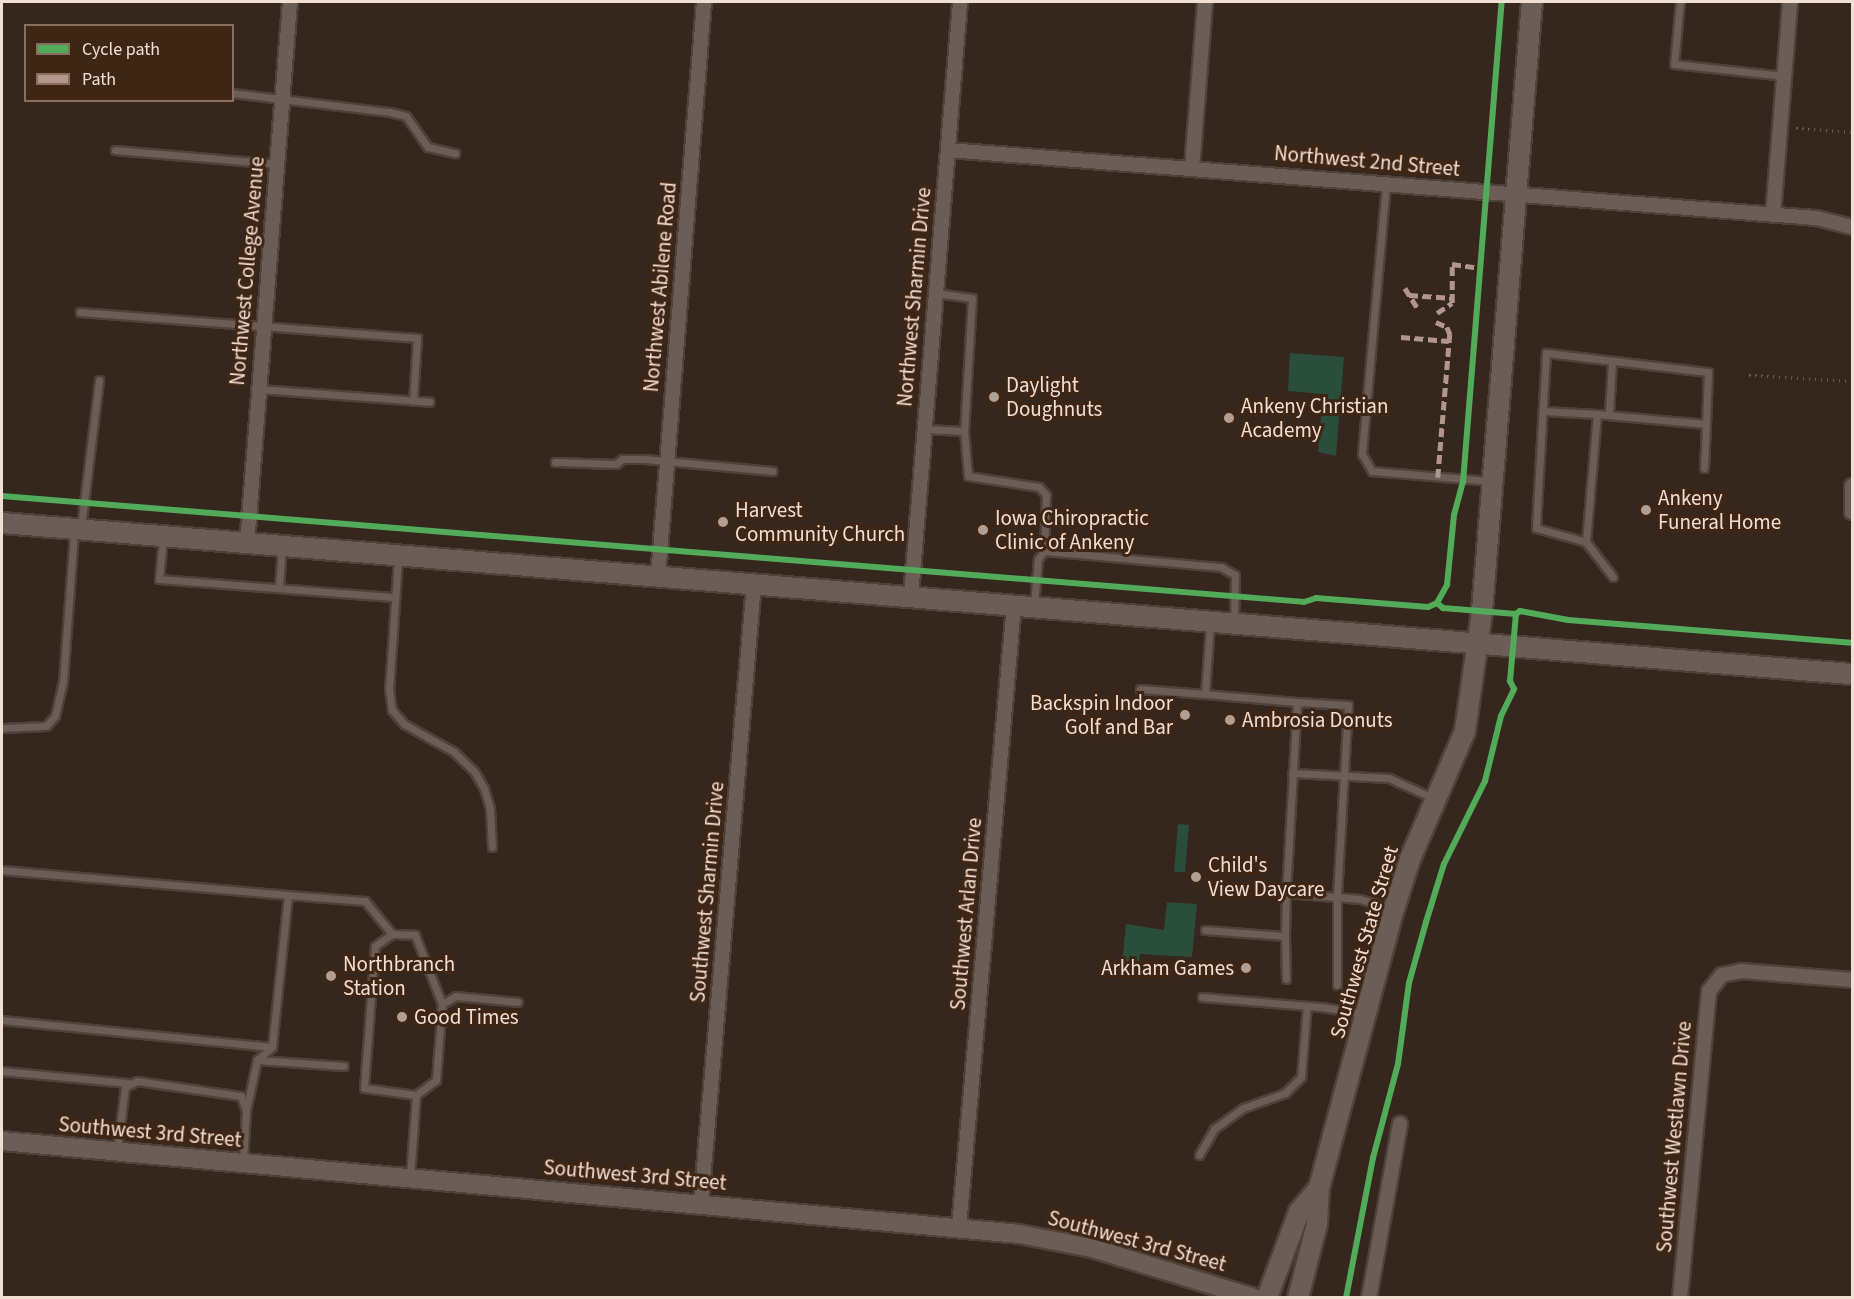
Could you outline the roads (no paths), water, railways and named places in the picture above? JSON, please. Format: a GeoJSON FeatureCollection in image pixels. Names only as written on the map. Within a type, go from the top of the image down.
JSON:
{"type":"FeatureCollection","features":[{"type":"Feature","properties":{"kind":"main road","name":"Southwest State Street"},"geometry":{"type":"LineString","coordinates":[[1298,1298],[1317,1224],[1319,1188],[1368,1015],[1394,909],[1465,731],[1479,643],[1532,2]]}},
{"type":"Feature","properties":{"kind":"main road"},"geometry":{"type":"LineString","coordinates":[[2,523],[1852,674]]}},
{"type":"Feature","properties":{"kind":"main road","name":"Southwest State Street"},"geometry":{"type":"LineString","coordinates":[[1267,1298],[1299,1212],[1319,1188]]}},
{"type":"Feature","properties":{"kind":"street","name":"Northwest College Avenue"},"geometry":{"type":"LineString","coordinates":[[247,544],[290,2]]}},
{"type":"Feature","properties":{"kind":"street","name":"Northwest Abilene Road"},"geometry":{"type":"LineString","coordinates":[[658,577],[704,2]]}},
{"type":"Feature","properties":{"kind":"street","name":"Northwest Sharmin Drive"},"geometry":{"type":"LineString","coordinates":[[911,596],[960,2]]}},
{"type":"Feature","properties":{"kind":"street"},"geometry":{"type":"LineString","coordinates":[[1192,168],[1205,2]]}},
{"type":"Feature","properties":{"kind":"street"},"geometry":{"type":"LineString","coordinates":[[1773,215],[1790,2]]}},
{"type":"Feature","properties":{"kind":"street","name":"Northwest 2nd Street"},"geometry":{"type":"LineString","coordinates":[[948,150],[1816,218],[1852,227]]}},
{"type":"Feature","properties":{"kind":"street"},"geometry":{"type":"LineString","coordinates":[[1851,512],[1852,486]]}},
{"type":"Feature","properties":{"kind":"street","name":"Southwest Sharmin Drive"},"geometry":{"type":"LineString","coordinates":[[701,1203],[754,584]]}},
{"type":"Feature","properties":{"kind":"street","name":"Southwest Arlan Drive"},"geometry":{"type":"LineString","coordinates":[[959,1227],[1014,604]]}},
{"type":"Feature","properties":{"kind":"street","name":"Southwest Westlawn Drive"},"geometry":{"type":"LineString","coordinates":[[1680,1298],[1707,1002],[1715,981],[1722,975],[1742,971],[1852,980]]}},
{"type":"Feature","properties":{"kind":"street"},"geometry":{"type":"LineString","coordinates":[[1369,1298],[1400,1124]]}},
{"type":"Feature","properties":{"kind":"street","name":"Southwest 3rd Street"},"geometry":{"type":"LineString","coordinates":[[2,1141],[959,1227],[1092,1248],[1256,1298]]}},
{"type":"Feature","properties":{"kind":"lane"},"geometry":{"type":"LineString","coordinates":[[1680,2],[1674,64],[1784,76]]}},
{"type":"Feature","properties":{"kind":"lane"},"geometry":{"type":"LineString","coordinates":[[234,93],[406,117],[428,147],[455,153]]}},
{"type":"Feature","properties":{"kind":"lane"},"geometry":{"type":"LineString","coordinates":[[115,150],[277,164]]}},
{"type":"Feature","properties":{"kind":"lane"},"geometry":{"type":"LineString","coordinates":[[1386,184],[1362,454],[1372,471],[1493,481]]}},
{"type":"Feature","properties":{"kind":"lane"},"geometry":{"type":"LineString","coordinates":[[936,293],[972,298],[964,431],[968,476],[1030,485],[1046,495],[1044,551],[1038,559],[1034,606]]}},
{"type":"Feature","properties":{"kind":"lane"},"geometry":{"type":"LineString","coordinates":[[80,312],[417,338],[413,401]]}},
{"type":"Feature","properties":{"kind":"lane"},"geometry":{"type":"LineString","coordinates":[[1613,577],[1586,542],[1536,528],[1546,353],[1708,372],[1704,468]]}},
{"type":"Feature","properties":{"kind":"lane"},"geometry":{"type":"LineString","coordinates":[[1609,415],[1612,361]]}},
{"type":"Feature","properties":{"kind":"lane"},"geometry":{"type":"LineString","coordinates":[[2,728],[46,726],[56,716],[63,682],[77,530],[99,380]]}},
{"type":"Feature","properties":{"kind":"lane"},"geometry":{"type":"LineString","coordinates":[[259,389],[430,402]]}},
{"type":"Feature","properties":{"kind":"lane"},"geometry":{"type":"LineString","coordinates":[[1543,411],[1706,423]]}},
{"type":"Feature","properties":{"kind":"lane"},"geometry":{"type":"LineString","coordinates":[[1586,542],[1597,414]]}},
{"type":"Feature","properties":{"kind":"lane"},"geometry":{"type":"LineString","coordinates":[[924,429],[964,431]]}},
{"type":"Feature","properties":{"kind":"lane"},"geometry":{"type":"LineString","coordinates":[[555,462],[616,464],[622,459],[667,460],[772,471]]}},
{"type":"Feature","properties":{"kind":"lane"},"geometry":{"type":"LineString","coordinates":[[163,537],[159,579],[395,597]]}},
{"type":"Feature","properties":{"kind":"lane"},"geometry":{"type":"LineString","coordinates":[[279,588],[282,547]]}},
{"type":"Feature","properties":{"kind":"lane"},"geometry":{"type":"LineString","coordinates":[[1044,551],[1221,567],[1235,575],[1234,622]]}},
{"type":"Feature","properties":{"kind":"lane"},"geometry":{"type":"LineString","coordinates":[[398,556],[389,688],[392,710],[404,724],[454,753],[474,771],[484,788],[490,809],[492,847]]}},
{"type":"Feature","properties":{"kind":"lane"},"geometry":{"type":"LineString","coordinates":[[1205,694],[1210,621]]}},
{"type":"Feature","properties":{"kind":"lane"},"geometry":{"type":"LineString","coordinates":[[1140,689],[1348,705],[1337,897],[1337,985]]}},
{"type":"Feature","properties":{"kind":"lane"},"geometry":{"type":"LineString","coordinates":[[1286,979],[1286,893],[1297,702]]}},
{"type":"Feature","properties":{"kind":"lane"},"geometry":{"type":"LineString","coordinates":[[1292,773],[1389,778],[1436,799]]}},
{"type":"Feature","properties":{"kind":"lane"},"geometry":{"type":"LineString","coordinates":[[2,870],[365,901],[392,934]]}},
{"type":"Feature","properties":{"kind":"lane"},"geometry":{"type":"LineString","coordinates":[[1286,893],[1337,897],[1394,909]]}},
{"type":"Feature","properties":{"kind":"lane"},"geometry":{"type":"LineString","coordinates":[[243,1162],[246,1111],[256,1060],[273,1047],[288,895]]}},
{"type":"Feature","properties":{"kind":"lane"},"geometry":{"type":"LineString","coordinates":[[1205,930],[1285,936]]}},
{"type":"Feature","properties":{"kind":"lane"},"geometry":{"type":"LineString","coordinates":[[392,934],[415,935],[442,1004],[436,1080],[416,1095],[364,1088],[375,946],[392,934]]}},
{"type":"Feature","properties":{"kind":"lane"},"geometry":{"type":"LineString","coordinates":[[442,1004],[456,996],[518,1002]]}},
{"type":"Feature","properties":{"kind":"lane"},"geometry":{"type":"LineString","coordinates":[[1202,997],[1307,1006],[1368,1015]]}},
{"type":"Feature","properties":{"kind":"lane"},"geometry":{"type":"LineString","coordinates":[[1199,1155],[1214,1129],[1243,1108],[1285,1093],[1301,1077],[1307,1006]]}},
{"type":"Feature","properties":{"kind":"lane"},"geometry":{"type":"LineString","coordinates":[[2,1020],[273,1047]]}},
{"type":"Feature","properties":{"kind":"lane"},"geometry":{"type":"LineString","coordinates":[[256,1060],[344,1066]]}},
{"type":"Feature","properties":{"kind":"lane"},"geometry":{"type":"LineString","coordinates":[[2,1071],[128,1083],[137,1081],[237,1093],[246,1111]]}},
{"type":"Feature","properties":{"kind":"lane"},"geometry":{"type":"LineString","coordinates":[[117,1151],[128,1083]]}},
{"type":"Feature","properties":{"kind":"lane"},"geometry":{"type":"LineString","coordinates":[[410,1177],[416,1095]]}},
{"type":"Feature","properties":{"kind":"place","name":"Daylight Doughnuts"},"geometry":{"type":"Point","coordinates":[994,397]}},
{"type":"Feature","properties":{"kind":"place","name":"Ankeny Christian Academy"},"geometry":{"type":"Point","coordinates":[1229,418]}},
{"type":"Feature","properties":{"kind":"place","name":"Ankeny Funeral Home"},"geometry":{"type":"Point","coordinates":[1646,510]}},
{"type":"Feature","properties":{"kind":"place","name":"Harvest Community Church"},"geometry":{"type":"Point","coordinates":[723,522]}},
{"type":"Feature","properties":{"kind":"place","name":"Iowa Chiropractic Clinic of Ankeny"},"geometry":{"type":"Point","coordinates":[983,530]}},
{"type":"Feature","properties":{"kind":"place","name":"Backspin Indoor Golf and Bar"},"geometry":{"type":"Point","coordinates":[1185,715]}},
{"type":"Feature","properties":{"kind":"place","name":"Ambrosia Donuts"},"geometry":{"type":"Point","coordinates":[1230,720]}},
{"type":"Feature","properties":{"kind":"place","name":"Child's View Daycare"},"geometry":{"type":"Point","coordinates":[1196,877]}},
{"type":"Feature","properties":{"kind":"place","name":"Arkham Games"},"geometry":{"type":"Point","coordinates":[1246,968]}},
{"type":"Feature","properties":{"kind":"place","name":"Northbranch Station"},"geometry":{"type":"Point","coordinates":[331,976]}},
{"type":"Feature","properties":{"kind":"place","name":"Good Times"},"geometry":{"type":"Point","coordinates":[402,1017]}}]}
